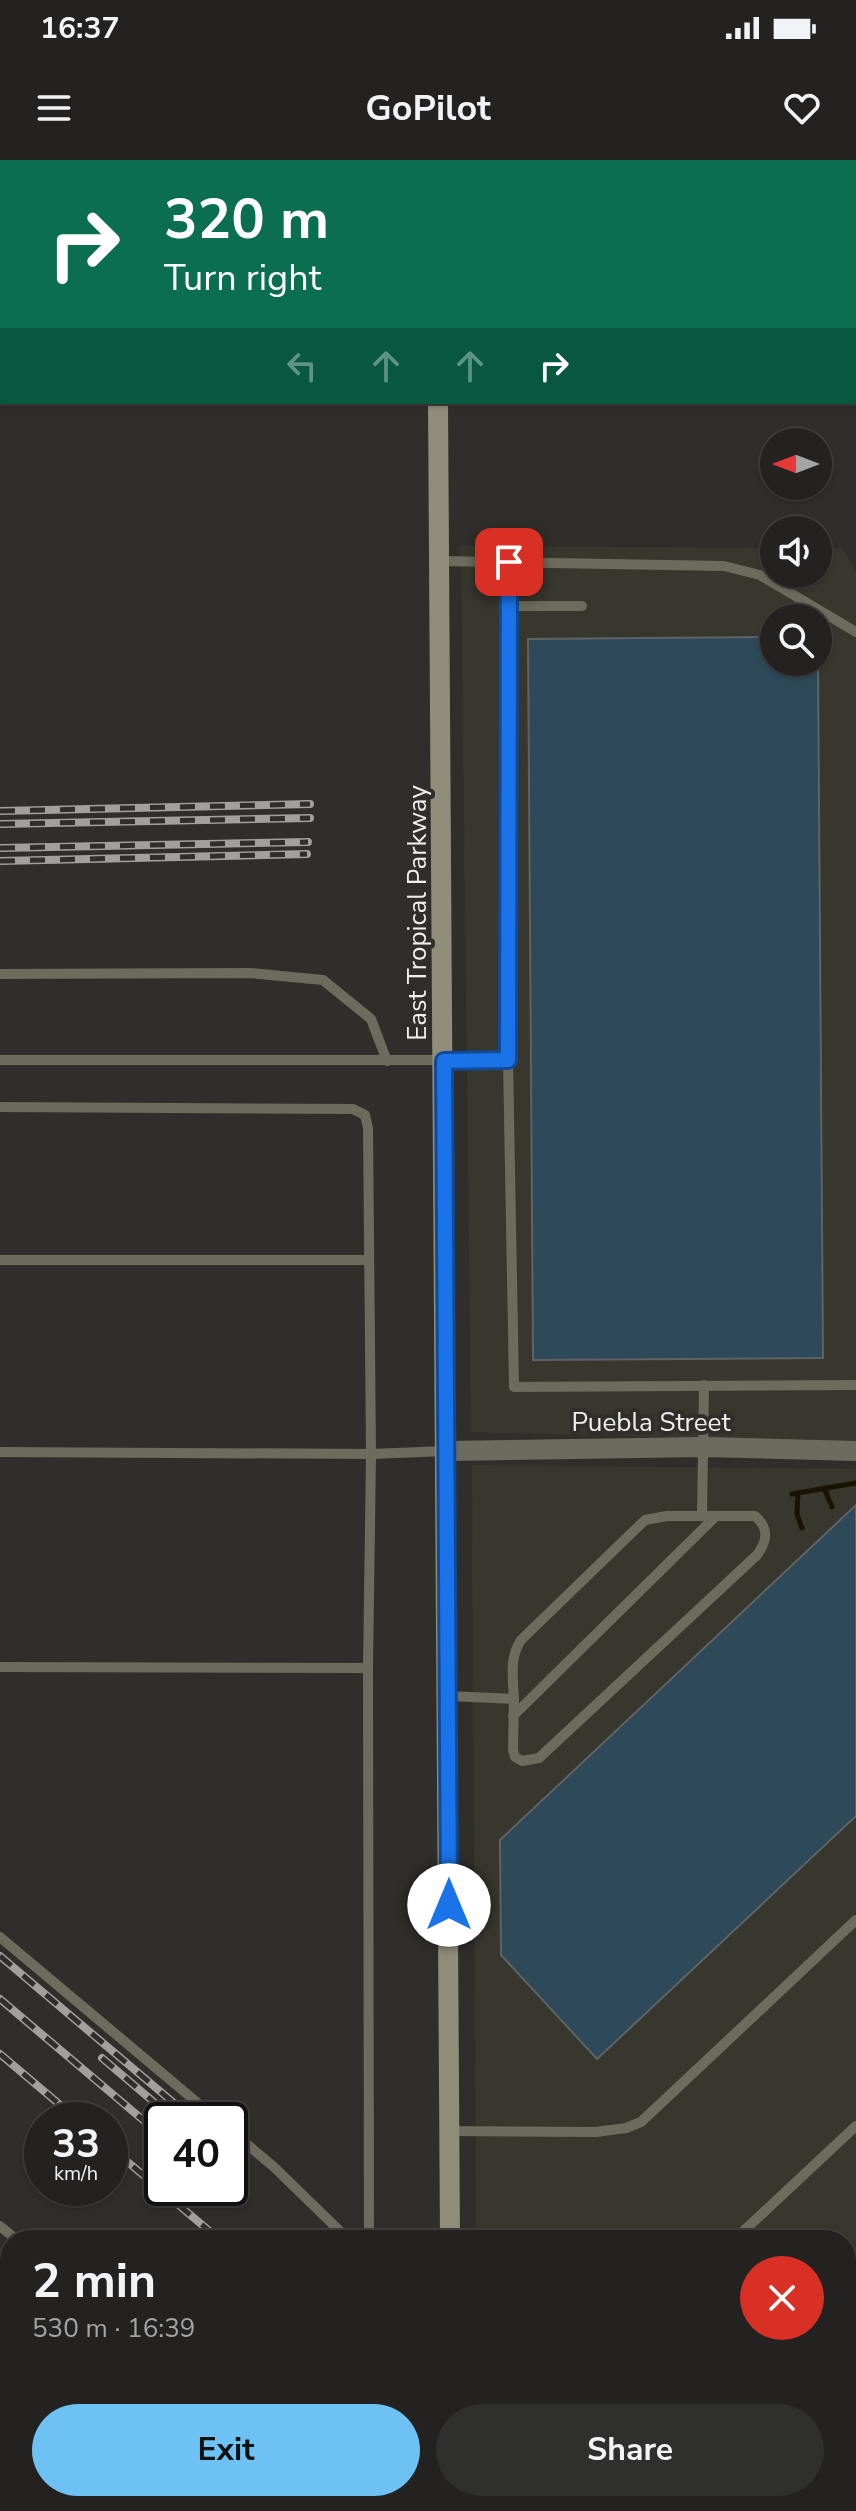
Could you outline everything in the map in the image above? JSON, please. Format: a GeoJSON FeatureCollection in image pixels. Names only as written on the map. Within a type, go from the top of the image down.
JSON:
{"type":"FeatureCollection","features":[{"type":"Feature","properties":{"kind":"street","name":"East Tropical Parkway"},"geometry":{"type":"LineString","coordinates":[[438,404],[450,2230]]}},
{"type":"Feature","properties":{"kind":"street","name":"Puebla Street"},"geometry":{"type":"LineString","coordinates":[[446,1451],[704,1447],[856,1451]]}},
{"type":"Feature","properties":{"kind":"lane"},"geometry":{"type":"LineString","coordinates":[[440,561],[724,566],[760,575],[856,632]]}},
{"type":"Feature","properties":{"kind":"lane"},"geometry":{"type":"LineString","coordinates":[[509,562],[508,1060],[514,1387],[856,1385]]}},
{"type":"Feature","properties":{"kind":"lane"},"geometry":{"type":"LineString","coordinates":[[509,606],[582,606]]}},
{"type":"Feature","properties":{"kind":"lane"},"geometry":{"type":"LineString","coordinates":[[0,974],[250,973],[323,980],[371,1019],[387,1061]]}},
{"type":"Feature","properties":{"kind":"lane"},"geometry":{"type":"LineString","coordinates":[[0,1060],[508,1060]]}},
{"type":"Feature","properties":{"kind":"lane"},"geometry":{"type":"LineString","coordinates":[[0,1107],[353,1109],[365,1115],[368,1128],[371,1454],[368,1668],[369,2230]]}},
{"type":"Feature","properties":{"kind":"lane"},"geometry":{"type":"LineString","coordinates":[[0,1260],[369,1260]]}},
{"type":"Feature","properties":{"kind":"lane"},"geometry":{"type":"LineString","coordinates":[[702,1516],[704,1385]]}},
{"type":"Feature","properties":{"kind":"lane"},"geometry":{"type":"LineString","coordinates":[[0,1452],[371,1454],[446,1451]]}},
{"type":"Feature","properties":{"kind":"lane"},"geometry":{"type":"LineString","coordinates":[[513,1716],[716,1516]]}},
{"type":"Feature","properties":{"kind":"lane"},"geometry":{"type":"LineString","coordinates":[[716,1516],[755,1516],[763,1523],[767,1533],[757,1555],[539,1758],[522,1761],[515,1757],[512,1662],[521,1640],[645,1520],[716,1516]]}},
{"type":"Feature","properties":{"kind":"lane"},"geometry":{"type":"LineString","coordinates":[[0,1667],[368,1668]]}},
{"type":"Feature","properties":{"kind":"lane"},"geometry":{"type":"LineString","coordinates":[[448,1696],[514,1699]]}},
{"type":"Feature","properties":{"kind":"lane"},"geometry":{"type":"LineString","coordinates":[[450,2131],[596,2132],[626,2128],[641,2122],[856,1920]]}},
{"type":"Feature","properties":{"kind":"lane"},"geometry":{"type":"LineString","coordinates":[[0,1937],[197,2102]]}},
{"type":"Feature","properties":{"kind":"lane"},"geometry":{"type":"LineString","coordinates":[[745,2230],[856,2126]]}},
{"type":"Feature","properties":{"kind":"lane"},"geometry":{"type":"LineString","coordinates":[[248,2145],[339,2230]]}},
{"type":"Feature","properties":{"kind":"shaded area"},"geometry":{"type":"Polygon","coordinates":[[[461,546],[760,548],[760,588],[832,588],[832,548],[842,548],[856,571],[856,1442],[471,1432],[461,546]]]}},
{"type":"Feature","properties":{"kind":"shaded area"},"geometry":{"type":"Polygon","coordinates":[[[472,1465],[856,1469],[856,2230],[476,2230],[472,1465]]]}},
{"type":"Feature","properties":{"kind":"building"},"geometry":{"type":"Polygon","coordinates":[[[760,637],[760,676],[818,676],[823,1358],[533,1360],[528,639],[760,637]]]}},
{"type":"Feature","properties":{"kind":"building"},"geometry":{"type":"Polygon","coordinates":[[[856,1505],[856,1816],[597,2059],[501,1955],[500,1840],[856,1505]]]}},
{"type":"Feature","properties":{"kind":"waterway"},"geometry":{"type":"LineString","coordinates":[[792,1494],[856,1483]]}},
{"type":"Feature","properties":{"kind":"waterway"},"geometry":{"type":"LineString","coordinates":[[824,1488],[832,1507]]}},
{"type":"Feature","properties":{"kind":"waterway"},"geometry":{"type":"LineString","coordinates":[[798,1493],[797,1514],[802,1528]]}},
{"type":"Feature","properties":{"kind":"railway"},"geometry":{"type":"LineString","coordinates":[[0,811],[310,804]]}},
{"type":"Feature","properties":{"kind":"railway"},"geometry":{"type":"LineString","coordinates":[[0,824],[310,818]]}},
{"type":"Feature","properties":{"kind":"railway"},"geometry":{"type":"LineString","coordinates":[[0,848],[308,842]]}},
{"type":"Feature","properties":{"kind":"railway"},"geometry":{"type":"LineString","coordinates":[[0,861],[307,854]]}},
{"type":"Feature","properties":{"kind":"railway"},"geometry":{"type":"LineString","coordinates":[[0,1956],[173,2102]]}},
{"type":"Feature","properties":{"kind":"railway"},"geometry":{"type":"LineString","coordinates":[[0,1999],[144,2121]]}},
{"type":"Feature","properties":{"kind":"railway"},"geometry":{"type":"LineString","coordinates":[[0,2054],[57,2102]]}},
{"type":"Feature","properties":{"kind":"railway"},"geometry":{"type":"LineString","coordinates":[[102,2058],[154,2102]]}},
{"type":"Feature","properties":{"kind":"railway"},"geometry":{"type":"LineString","coordinates":[[128,2162],[208,2230]]}},
{"type":"Feature","properties":{"kind":"route"},"geometry":{"type":"LineString","coordinates":[[449,1905],[444,1061],[508,1060],[509,562]]}}]}
